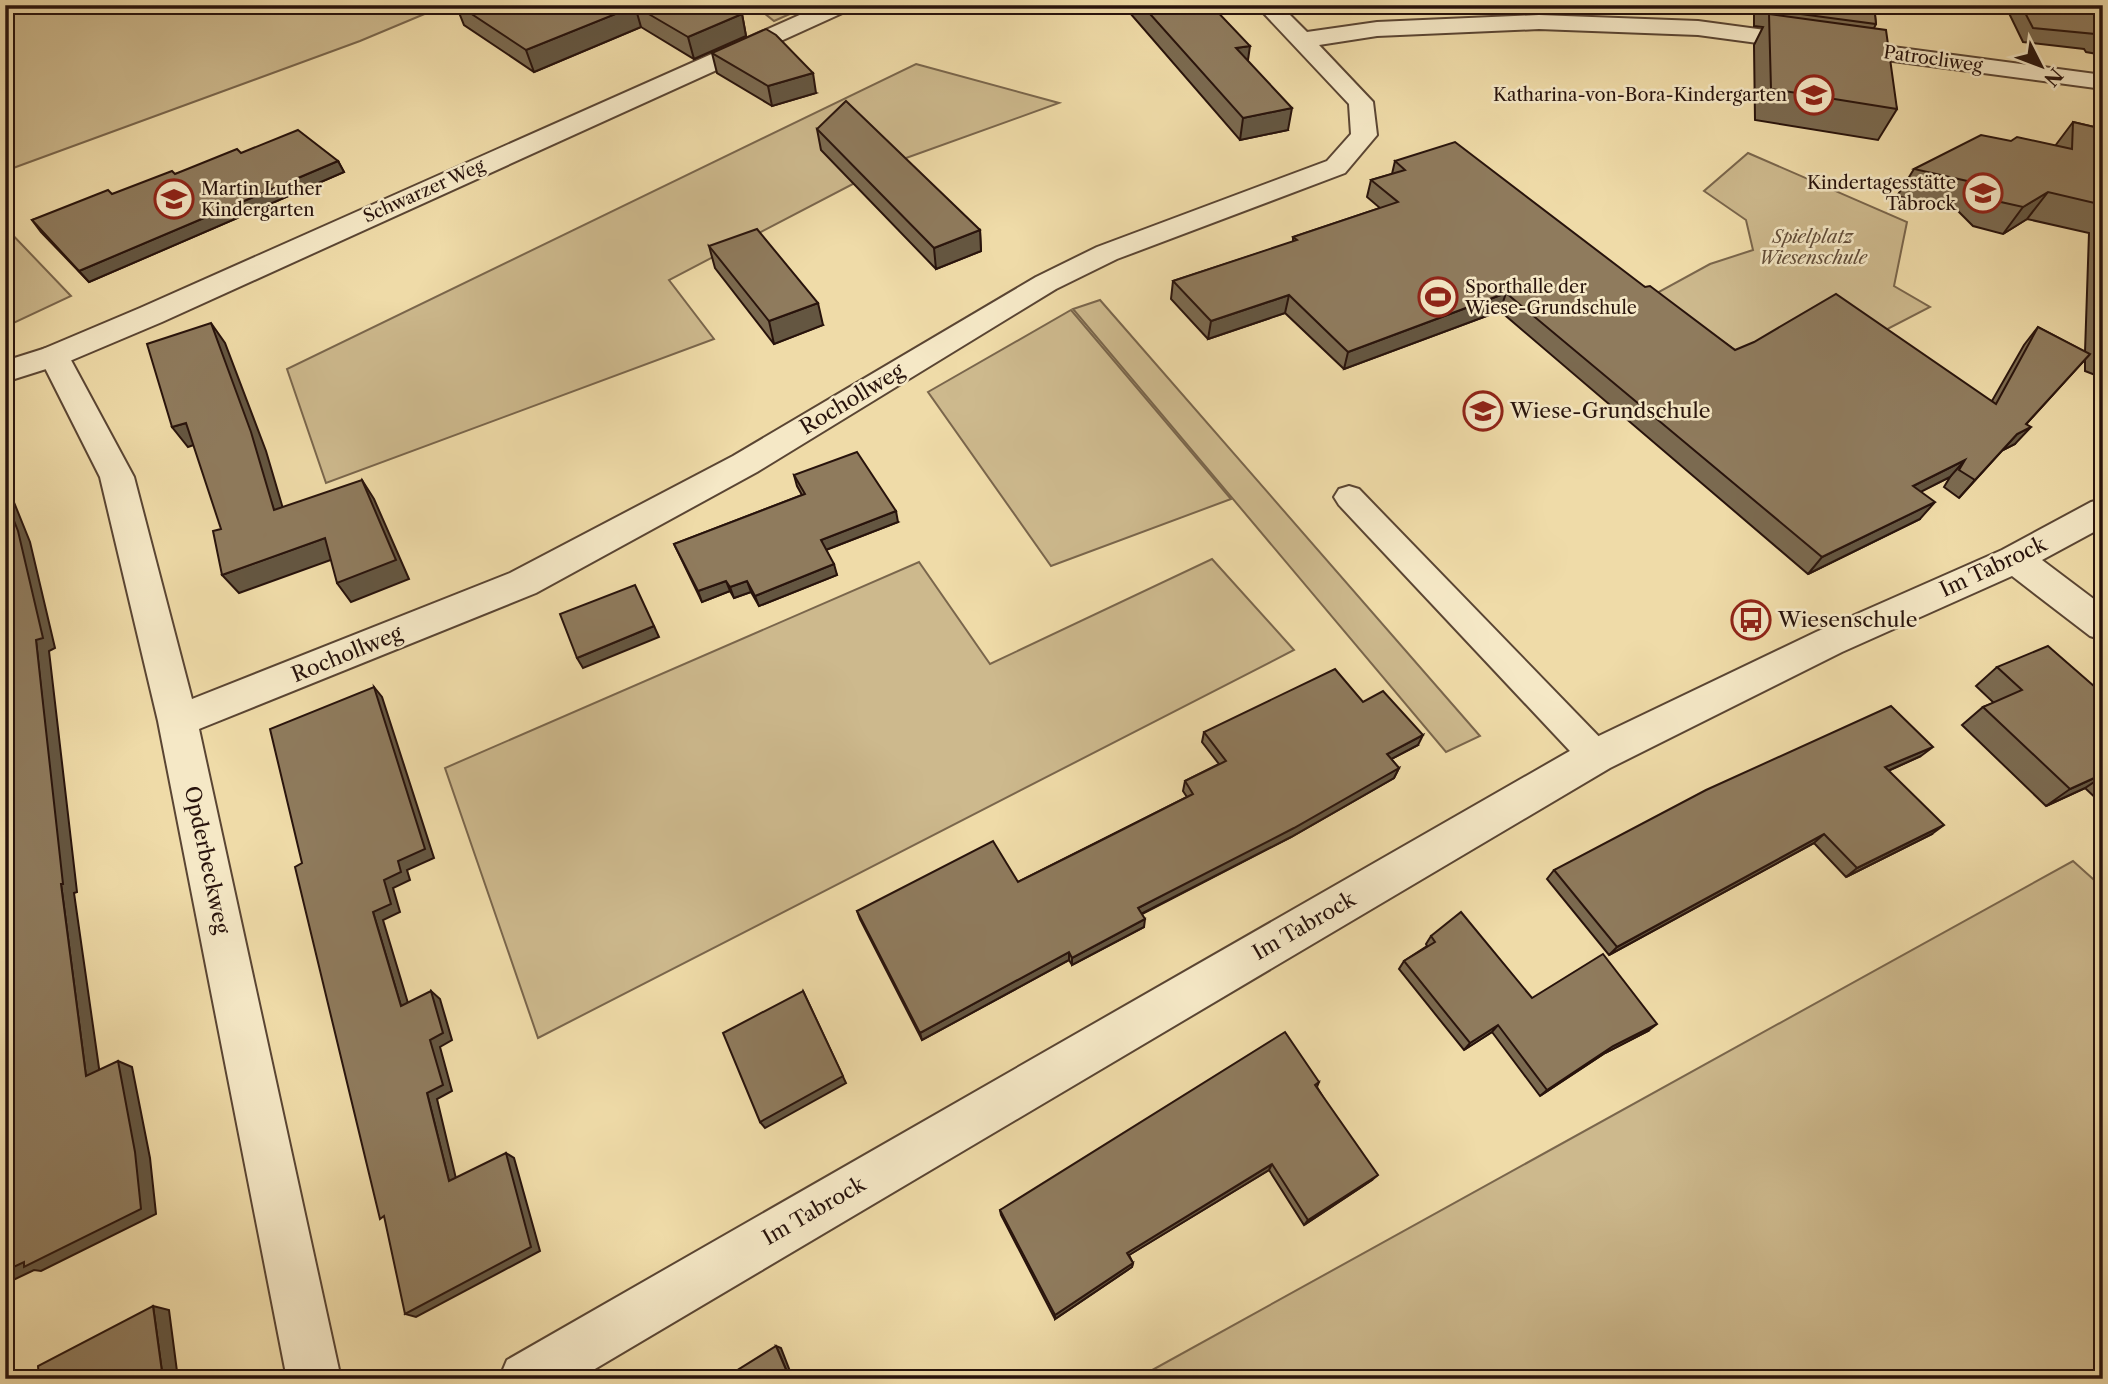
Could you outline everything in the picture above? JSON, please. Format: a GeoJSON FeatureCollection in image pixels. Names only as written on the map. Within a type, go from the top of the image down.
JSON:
{"type":"FeatureCollection","features":[{"type":"Feature","properties":{"kind":"street","name":"Schwarzer Weg"},"geometry":{"type":"LineString","coordinates":[[5,372],[54,356],[151,316],[841,5]]}},
{"type":"Feature","properties":{"kind":"street","name":"Rochollweg"},"geometry":{"type":"LineString","coordinates":[[178,721],[523,583],[745,464],[1046,283],[1107,253],[1336,167],[1364,135],[1361,102],[1267,5]]}},
{"type":"Feature","properties":{"kind":"street","name":"Patrocliweg"},"geometry":{"type":"LineString","coordinates":[[1303,40],[1377,29],[1539,22],[1698,28],[2103,82]]}},
{"type":"Feature","properties":{"kind":"street","name":"Opderbeckweg"},"geometry":{"type":"LineString","coordinates":[[54,356],[117,477],[178,721],[314,1379]]}},
{"type":"Feature","properties":{"kind":"street","name":"Im Tabrock"},"geometry":{"type":"LineString","coordinates":[[526,1379],[1596,756],[1829,642],[2015,559],[2103,511]]}},
{"type":"Feature","properties":{"kind":"street"},"geometry":{"type":"LineString","coordinates":[[2015,559],[2103,626]]}},
{"type":"Feature","properties":{"kind":"lane"},"geometry":{"type":"LineString","coordinates":[[1349,497],[1596,756]]}},
{"type":"Feature","properties":{"kind":"green space"},"geometry":{"type":"Polygon","coordinates":[[[5,5],[446,5],[360,41],[5,171],[5,5]]]}},
{"type":"Feature","properties":{"kind":"green space"},"geometry":{"type":"Polygon","coordinates":[[[754,5],[810,5],[774,21],[754,5]]]}},
{"type":"Feature","properties":{"kind":"green space"},"geometry":{"type":"Polygon","coordinates":[[[916,64],[1059,103],[895,162],[669,280],[714,339],[326,483],[287,369],[916,64]]]}},
{"type":"Feature","properties":{"kind":"green space","name":"Spielplatz Wiesenschule"},"geometry":{"type":"Polygon","coordinates":[[[1748,153],[1907,222],[1894,286],[1930,307],[1872,337],[1726,357],[1644,300],[1710,264],[1753,250],[1746,220],[1704,191],[1748,153]]]}},
{"type":"Feature","properties":{"kind":"green space"},"geometry":{"type":"Polygon","coordinates":[[[5,227],[71,296],[5,327],[5,227]]]}},
{"type":"Feature","properties":{"kind":"green space"},"geometry":{"type":"Polygon","coordinates":[[[1100,300],[1480,736],[1446,752],[1073,309],[1100,300]]]}},
{"type":"Feature","properties":{"kind":"green space"},"geometry":{"type":"Polygon","coordinates":[[[1071,310],[1231,499],[1051,566],[928,392],[1071,310]]]}},
{"type":"Feature","properties":{"kind":"green space"},"geometry":{"type":"Polygon","coordinates":[[[1212,559],[1294,650],[538,1038],[445,768],[919,562],[990,664],[1212,559]]]}},
{"type":"Feature","properties":{"kind":"green space"},"geometry":{"type":"Polygon","coordinates":[[[2073,861],[2103,888],[2103,1379],[1136,1379],[2073,861]]]}},
{"type":"Feature","properties":{"kind":"building"},"geometry":{"type":"Polygon","coordinates":[[[458,5],[725,5],[742,14],[688,37],[635,6],[526,50],[458,5]]]}},
{"type":"Feature","properties":{"kind":"building"},"geometry":{"type":"Polygon","coordinates":[[[1142,5],[1211,5],[1250,46],[1236,48],[1292,108],[1243,118],[1142,5]]]}},
{"type":"Feature","properties":{"kind":"building"},"geometry":{"type":"Polygon","coordinates":[[[1762,5],[1874,5],[1876,24],[1762,9],[1762,5]]]}},
{"type":"Feature","properties":{"kind":"building"},"geometry":{"type":"Polygon","coordinates":[[[2021,5],[2103,5],[2103,39],[2096,38],[2095,34],[2033,28],[2021,5]]]}},
{"type":"Feature","properties":{"kind":"building"},"geometry":{"type":"Polygon","coordinates":[[[1769,14],[1886,30],[1897,109],[1771,89],[1769,14]]]}},
{"type":"Feature","properties":{"kind":"building"},"geometry":{"type":"Polygon","coordinates":[[[766,29],[776,35],[813,73],[768,86],[712,53],[766,29]]]}},
{"type":"Feature","properties":{"kind":"building"},"geometry":{"type":"Polygon","coordinates":[[[846,101],[980,230],[934,248],[817,129],[846,101]]]}},
{"type":"Feature","properties":{"kind":"building"},"geometry":{"type":"Polygon","coordinates":[[[2073,122],[2103,129],[2103,205],[2048,192],[2023,207],[1992,200],[1976,183],[1914,169],[1981,135],[2011,141],[2017,137],[2072,149],[2073,122]]]}},
{"type":"Feature","properties":{"kind":"building"},"geometry":{"type":"Polygon","coordinates":[[[298,130],[338,161],[79,271],[32,220],[108,190],[112,194],[172,171],[175,174],[237,149],[241,153],[298,130]]]}},
{"type":"Feature","properties":{"kind":"building"},"geometry":{"type":"Polygon","coordinates":[[[1455,142],[1645,287],[1650,286],[1735,350],[1754,342],[1836,294],[1996,404],[2038,327],[2090,354],[2026,424],[2031,427],[2017,434],[1975,480],[1959,470],[1965,460],[1913,486],[1935,502],[1822,557],[1506,293],[1348,352],[1289,295],[1211,321],[1173,281],[1297,240],[1293,237],[1398,202],[1371,180],[1405,170],[1395,161],[1455,142]]]}},
{"type":"Feature","properties":{"kind":"building"},"geometry":{"type":"Polygon","coordinates":[[[757,229],[818,303],[769,321],[709,246],[757,229]]]}},
{"type":"Feature","properties":{"kind":"building"},"geometry":{"type":"Polygon","coordinates":[[[211,323],[251,432],[274,510],[362,480],[396,560],[337,583],[325,538],[222,575],[213,531],[221,529],[186,423],[172,427],[147,344],[211,323]]]}},
{"type":"Feature","properties":{"kind":"building"},"geometry":{"type":"Polygon","coordinates":[[[857,452],[896,511],[821,540],[834,564],[755,596],[747,581],[730,587],[726,581],[698,591],[674,544],[805,494],[794,475],[857,452]]]}},
{"type":"Feature","properties":{"kind":"building"},"geometry":{"type":"Polygon","coordinates":[[[5,498],[18,531],[43,638],[36,640],[61,884],[86,1076],[118,1061],[135,1152],[141,1209],[24,1267],[24,1262],[5,1271],[5,498]]]}},
{"type":"Feature","properties":{"kind":"building"},"geometry":{"type":"Polygon","coordinates":[[[635,585],[654,626],[577,658],[560,614],[635,585]]]}},
{"type":"Feature","properties":{"kind":"building"},"geometry":{"type":"Polygon","coordinates":[[[2048,646],[2103,694],[2103,774],[2070,789],[1983,707],[2022,690],[1997,667],[2048,646]]]}},
{"type":"Feature","properties":{"kind":"building"},"geometry":{"type":"Polygon","coordinates":[[[1335,669],[1363,702],[1383,691],[1423,735],[1387,754],[1399,768],[1294,828],[1138,908],[1145,919],[1072,958],[1069,952],[920,1033],[857,911],[993,841],[1018,882],[1193,794],[1185,781],[1226,761],[1204,732],[1335,669]]]}},
{"type":"Feature","properties":{"kind":"building"},"geometry":{"type":"Polygon","coordinates":[[[374,687],[425,849],[398,861],[401,872],[384,880],[391,904],[373,912],[401,1006],[431,991],[443,1033],[430,1040],[443,1085],[427,1093],[449,1181],[506,1153],[531,1247],[405,1314],[384,1216],[380,1219],[295,867],[302,863],[270,729],[374,687]]]}},
{"type":"Feature","properties":{"kind":"building"},"geometry":{"type":"Polygon","coordinates":[[[1891,706],[1933,747],[1885,767],[1944,825],[1857,868],[1824,834],[1617,947],[1554,870],[1706,790],[1891,706]]]}},
{"type":"Feature","properties":{"kind":"building"},"geometry":{"type":"Polygon","coordinates":[[[1461,912],[1532,998],[1603,954],[1657,1024],[1613,1046],[1547,1090],[1498,1025],[1470,1043],[1404,961],[1435,942],[1431,936],[1461,912]]]}},
{"type":"Feature","properties":{"kind":"building"},"geometry":{"type":"Polygon","coordinates":[[[803,991],[843,1076],[760,1122],[723,1033],[803,991]]]}},
{"type":"Feature","properties":{"kind":"building"},"geometry":{"type":"Polygon","coordinates":[[[1285,1032],[1319,1082],[1315,1085],[1378,1175],[1308,1220],[1272,1164],[1127,1253],[1133,1263],[1055,1315],[1000,1210],[1285,1032]]]}},
{"type":"Feature","properties":{"kind":"building"},"geometry":{"type":"Polygon","coordinates":[[[153,1306],[163,1379],[39,1379],[38,1366],[153,1306]]]}},
{"type":"Feature","properties":{"kind":"building"},"geometry":{"type":"Polygon","coordinates":[[[776,1346],[790,1379],[723,1379],[776,1346]]]}},
{"type":"Feature","properties":{"kind":"place","name":"Katharina-von-Bora-Kindergarten"},"geometry":{"type":"Point","coordinates":[1814,95]}},
{"type":"Feature","properties":{"kind":"place","name":"Kindertagesstätte Tabrock"},"geometry":{"type":"Point","coordinates":[1983,193]}},
{"type":"Feature","properties":{"kind":"place","name":"Martin Luther Kindergarten"},"geometry":{"type":"Point","coordinates":[174,199]}},
{"type":"Feature","properties":{"kind":"place","name":"Sporthalle der Wiese-Grundschule"},"geometry":{"type":"Point","coordinates":[1438,297]}},
{"type":"Feature","properties":{"kind":"place","name":"Wiese-Grundschule"},"geometry":{"type":"Point","coordinates":[1483,411]}},
{"type":"Feature","properties":{"kind":"place","name":"Wiesenschule"},"geometry":{"type":"Point","coordinates":[1751,620]}}]}
